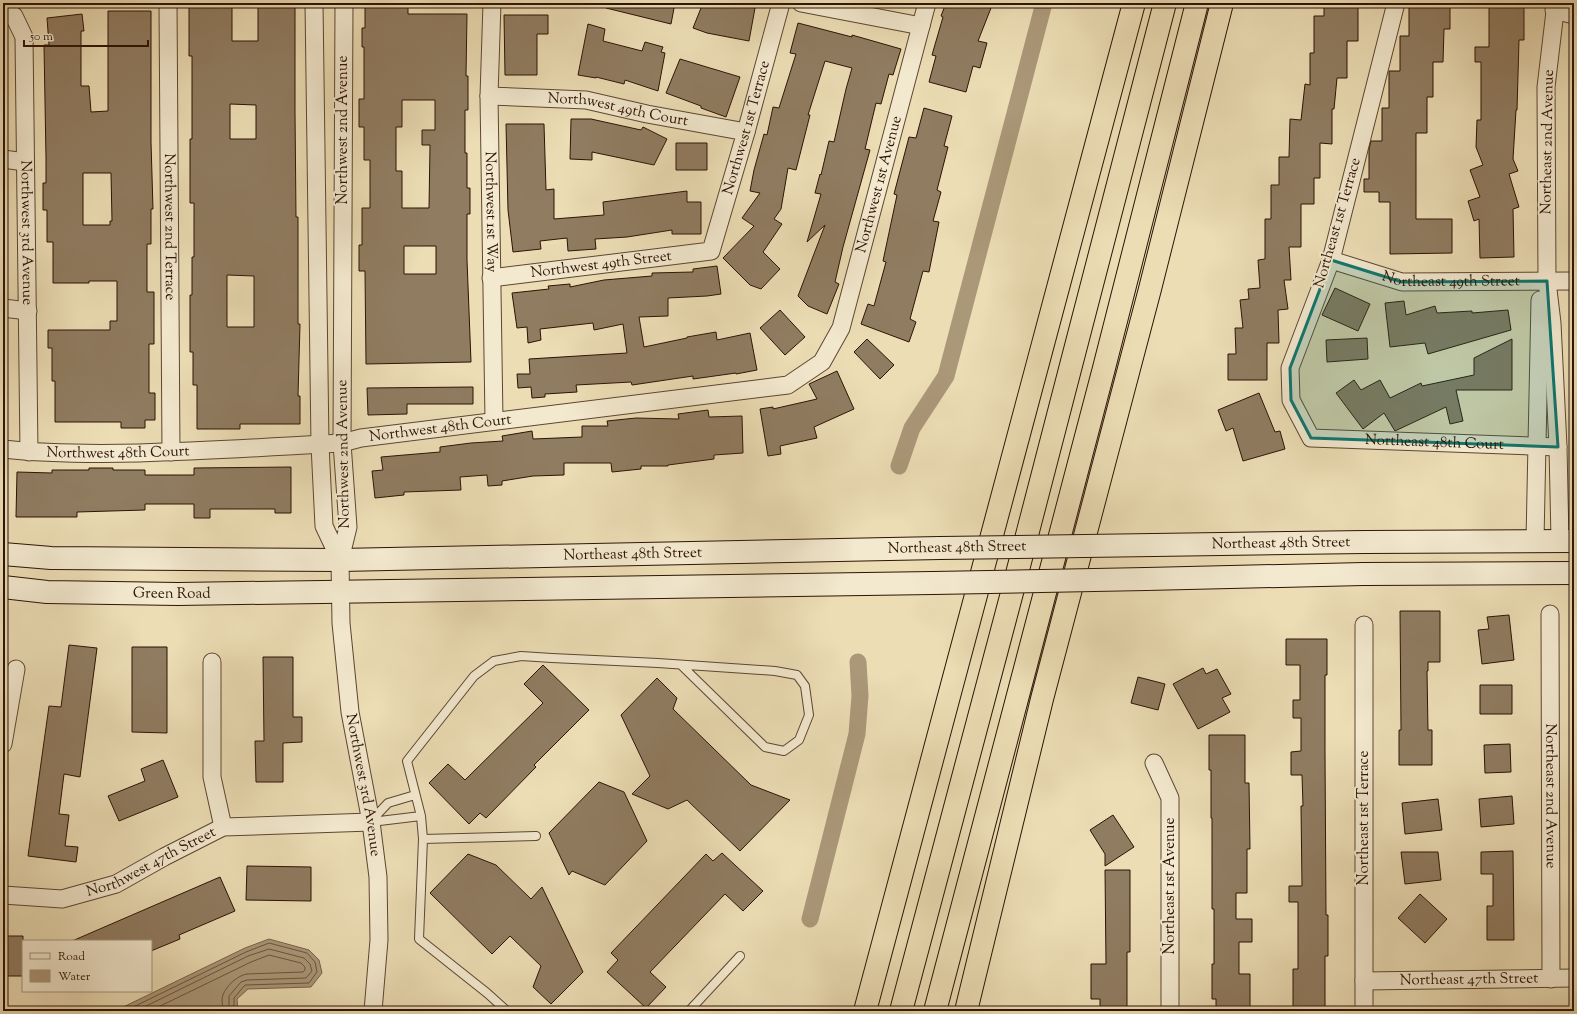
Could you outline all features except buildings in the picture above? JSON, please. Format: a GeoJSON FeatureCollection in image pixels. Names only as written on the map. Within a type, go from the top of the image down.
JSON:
{"type":"FeatureCollection","features":[{"type":"Feature","properties":{"kind":"highway"},"geometry":{"type":"LineString","coordinates":[[865,1011],[1134,3]]}},
{"type":"Feature","properties":{"kind":"highway"},"geometry":{"type":"LineString","coordinates":[[901,1011],[1013,589],[1165,3]]}},
{"type":"Feature","properties":{"kind":"highway"},"geometry":{"type":"LineString","coordinates":[[935,1011],[1106,360],[1197,3]]}},
{"type":"Feature","properties":{"kind":"highway"},"geometry":{"type":"LineString","coordinates":[[966,1011],[1042,699],[1150,289],[1222,3]]}},
{"type":"Feature","properties":{"kind":"main road","name":"Northeast 48th Street"},"geometry":{"type":"LineString","coordinates":[[340,560],[940,548],[1567,540]]}},
{"type":"Feature","properties":{"kind":"main road"},"geometry":{"type":"LineString","coordinates":[[3,554],[50,558],[340,560]]}},
{"type":"Feature","properties":{"kind":"main road"},"geometry":{"type":"LineString","coordinates":[[341,592],[933,583],[1363,574],[1574,573]]}},
{"type":"Feature","properties":{"kind":"main road","name":"Green Road"},"geometry":{"type":"LineString","coordinates":[[3,587],[47,592],[178,594],[341,592]]}},
{"type":"Feature","properties":{"kind":"street","name":"Northwest 2nd Terrace"},"geometry":{"type":"LineString","coordinates":[[168,3],[171,452]]}},
{"type":"Feature","properties":{"kind":"street","name":"Northwest 2nd Avenue"},"geometry":{"type":"LineString","coordinates":[[314,3],[320,444],[324,526],[340,560]]}},
{"type":"Feature","properties":{"kind":"street","name":"Northwest 2nd Avenue"},"geometry":{"type":"LineString","coordinates":[[340,560],[348,527],[342,443],[344,3]]}},
{"type":"Feature","properties":{"kind":"street","name":"Northwest 1st Way"},"geometry":{"type":"LineString","coordinates":[[492,3],[488,96],[494,420]]}},
{"type":"Feature","properties":{"kind":"street","name":"Northwest 1st Terrace"},"geometry":{"type":"LineString","coordinates":[[711,251],[746,132],[781,3]]}},
{"type":"Feature","properties":{"kind":"street"},"geometry":{"type":"LineString","coordinates":[[801,3],[921,26]]}},
{"type":"Feature","properties":{"kind":"street","name":"Northwest 1st Avenue"},"geometry":{"type":"LineString","coordinates":[[822,362],[841,328],[927,3]]}},
{"type":"Feature","properties":{"kind":"street","name":"Northeast 1st Terrace"},"geometry":{"type":"LineString","coordinates":[[1311,438],[1291,400],[1290,368],[1331,260],[1396,3]]}},
{"type":"Feature","properties":{"kind":"street"},"geometry":{"type":"LineString","coordinates":[[1555,6],[1574,15]]}},
{"type":"Feature","properties":{"kind":"street","name":"Northeast 2nd Avenue"},"geometry":{"type":"LineString","coordinates":[[1555,6],[1546,87],[1547,281],[1552,323],[1558,447],[1567,540]]}},
{"type":"Feature","properties":{"kind":"street","name":"Northwest 3rd Avenue"},"geometry":{"type":"LineString","coordinates":[[9,16],[24,37],[30,452]]}},
{"type":"Feature","properties":{"kind":"street","name":"Northwest 49th Court"},"geometry":{"type":"LineString","coordinates":[[488,96],[586,100],[647,114],[746,132]]}},
{"type":"Feature","properties":{"kind":"street"},"geometry":{"type":"LineString","coordinates":[[3,159],[25,162]]}},
{"type":"Feature","properties":{"kind":"street","name":"Northwest 49th Street"},"geometry":{"type":"LineString","coordinates":[[491,278],[711,251]]}},
{"type":"Feature","properties":{"kind":"street","name":"Northeast 49th Street"},"geometry":{"type":"LineString","coordinates":[[1331,260],[1402,282],[1574,281]]}},
{"type":"Feature","properties":{"kind":"street","name":"Northeast 2nd Avenue"},"geometry":{"type":"LineString","coordinates":[[1535,540],[1540,288],[1547,281]]}},
{"type":"Feature","properties":{"kind":"street"},"geometry":{"type":"LineString","coordinates":[[3,308],[28,311]]}},
{"type":"Feature","properties":{"kind":"street","name":"Northwest 48th Court"},"geometry":{"type":"LineString","coordinates":[[3,448],[30,452],[80,454],[171,452],[342,443],[362,438],[494,420],[788,385],[822,362]]}},
{"type":"Feature","properties":{"kind":"street","name":"Northeast 48th Court"},"geometry":{"type":"LineString","coordinates":[[1311,438],[1558,447]]}},
{"type":"Feature","properties":{"kind":"street","name":"Northwest 3rd Avenue"},"geometry":{"type":"LineString","coordinates":[[340,560],[341,623],[350,712],[371,822],[378,877],[379,940],[373,1011]]}},
{"type":"Feature","properties":{"kind":"street","name":"Northeast 2nd Avenue"},"geometry":{"type":"LineString","coordinates":[[1550,614],[1551,978]]}},
{"type":"Feature","properties":{"kind":"street","name":"Northeast 1st Terrace"},"geometry":{"type":"LineString","coordinates":[[1364,625],[1364,1011]]}},
{"type":"Feature","properties":{"kind":"street"},"geometry":{"type":"LineString","coordinates":[[212,662],[212,777],[223,827]]}},
{"type":"Feature","properties":{"kind":"street"},"geometry":{"type":"LineString","coordinates":[[3,744],[16,669]]}},
{"type":"Feature","properties":{"kind":"street","name":"Northeast 1st Avenue"},"geometry":{"type":"LineString","coordinates":[[1154,763],[1170,798],[1170,1011]]}},
{"type":"Feature","properties":{"kind":"street","name":"Northwest 47th Street"},"geometry":{"type":"LineString","coordinates":[[3,895],[62,899],[116,884],[164,856],[223,827],[371,822]]}},
{"type":"Feature","properties":{"kind":"street","name":"Northeast 47th Street"},"geometry":{"type":"LineString","coordinates":[[1364,981],[1574,978]]}},
{"type":"Feature","properties":{"kind":"lane"},"geometry":{"type":"LineString","coordinates":[[507,1011],[487,993],[419,939],[423,839],[421,816],[406,761],[474,676],[494,661],[522,656],[775,671],[796,675],[805,686],[809,715],[799,740],[784,751],[765,747],[681,666]]}},
{"type":"Feature","properties":{"kind":"lane"},"geometry":{"type":"LineString","coordinates":[[371,822],[388,803],[416,796]]}},
{"type":"Feature","properties":{"kind":"lane"},"geometry":{"type":"LineString","coordinates":[[371,822],[421,816]]}},
{"type":"Feature","properties":{"kind":"lane"},"geometry":{"type":"LineString","coordinates":[[423,839],[536,836]]}},
{"type":"Feature","properties":{"kind":"lane"},"geometry":{"type":"LineString","coordinates":[[688,1011],[740,956]]}},
{"type":"Feature","properties":{"kind":"highlighted area"},"geometry":{"type":"Polygon","coordinates":[[[1331,260],[1402,282],[1547,281],[1558,447],[1311,438],[1291,400],[1290,368],[1331,260]]]}},
{"type":"Feature","properties":{"kind":"water"},"geometry":{"type":"Polygon","coordinates":[[[269,939],[309,950],[319,960],[322,973],[311,987],[248,989],[237,999],[238,1011],[115,1011],[245,948],[269,939]]]}},
{"type":"Feature","properties":{"kind":"waterway"},"geometry":{"type":"LineString","coordinates":[[899,466],[912,428],[946,376],[1044,3]]}},
{"type":"Feature","properties":{"kind":"waterway"},"geometry":{"type":"LineString","coordinates":[[810,919],[857,734],[860,696],[858,662]]}}]}
